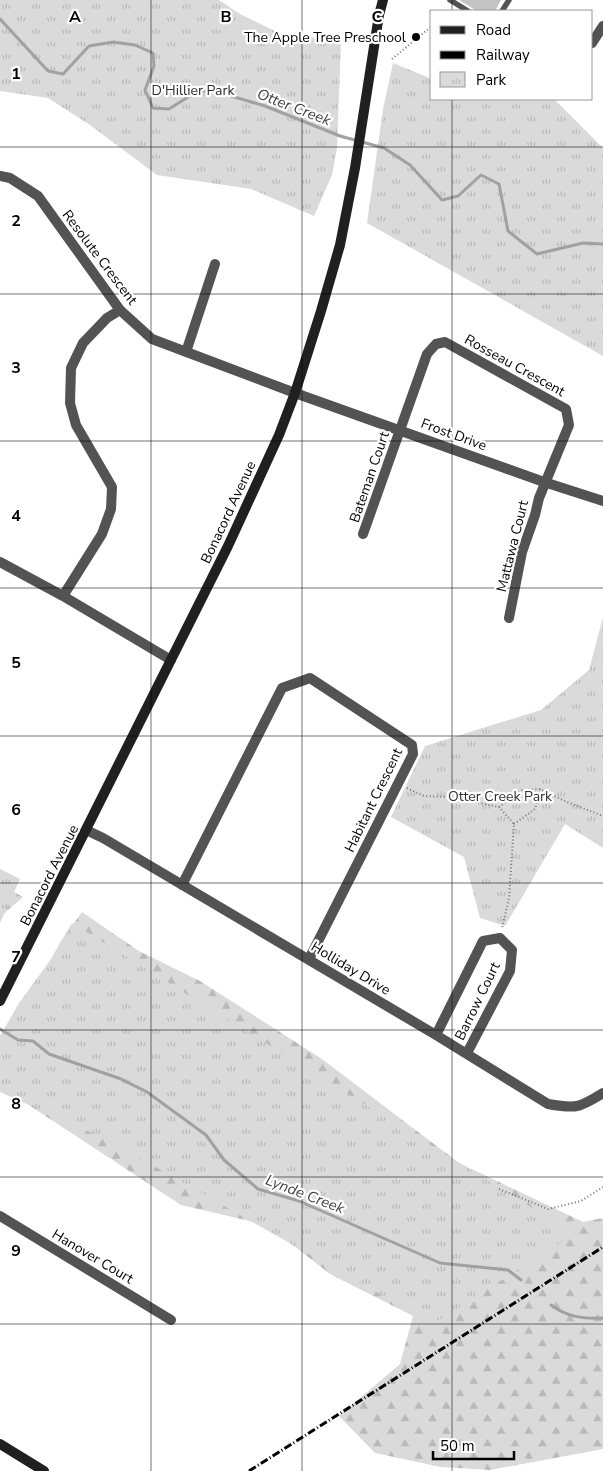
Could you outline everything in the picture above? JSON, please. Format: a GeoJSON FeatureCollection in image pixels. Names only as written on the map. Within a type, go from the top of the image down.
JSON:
{"type":"FeatureCollection","features":[{"type":"Feature","properties":{"kind":"street","name":"Bonacord Avenue"},"geometry":{"type":"LineString","coordinates":[[1,999],[228,546],[295,393],[340,245],[383,0]]}},
{"type":"Feature","properties":{"kind":"street"},"geometry":{"type":"LineString","coordinates":[[593,41],[603,26]]}},
{"type":"Feature","properties":{"kind":"street","name":"Resolute Crescent"},"geometry":{"type":"LineString","coordinates":[[0,176],[10,178],[38,196],[120,310],[152,339],[295,393]]}},
{"type":"Feature","properties":{"kind":"street"},"geometry":{"type":"LineString","coordinates":[[186,352],[215,264]]}},
{"type":"Feature","properties":{"kind":"street"},"geometry":{"type":"LineString","coordinates":[[62,596],[102,534],[112,509],[112,487],[76,425],[70,402],[71,368],[83,343],[107,318],[120,310]]}},
{"type":"Feature","properties":{"kind":"street","name":"Rosseau Crescent"},"geometry":{"type":"LineString","coordinates":[[400,429],[427,354],[436,344],[445,342],[566,409],[569,425],[544,482]]}},
{"type":"Feature","properties":{"kind":"street","name":"Frost Drive"},"geometry":{"type":"LineString","coordinates":[[295,393],[544,482],[603,501]]}},
{"type":"Feature","properties":{"kind":"street","name":"Bateman Court"},"geometry":{"type":"LineString","coordinates":[[364,534],[400,429]]}},
{"type":"Feature","properties":{"kind":"street","name":"Mattawa Court"},"geometry":{"type":"LineString","coordinates":[[509,618],[522,552],[544,482]]}},
{"type":"Feature","properties":{"kind":"street"},"geometry":{"type":"LineString","coordinates":[[0,562],[171,660]]}},
{"type":"Feature","properties":{"kind":"street","name":"Habitant Crescent"},"geometry":{"type":"LineString","coordinates":[[182,885],[282,688],[310,678],[412,745],[413,754],[309,959]]}},
{"type":"Feature","properties":{"kind":"street","name":"Holliday Drive"},"geometry":{"type":"LineString","coordinates":[[86,830],[103,838],[309,959],[548,1104],[565,1107],[582,1106],[603,1093]]}},
{"type":"Feature","properties":{"kind":"street","name":"Barrow Court"},"geometry":{"type":"LineString","coordinates":[[436,1035],[483,941],[500,938],[512,950],[510,971],[467,1054]]}},
{"type":"Feature","properties":{"kind":"street","name":"Hanover Court"},"geometry":{"type":"LineString","coordinates":[[0,1216],[172,1320]]}},
{"type":"Feature","properties":{"kind":"street"},"geometry":{"type":"LineString","coordinates":[[0,1444],[44,1471]]}},
{"type":"Feature","properties":{"kind":"lane"},"geometry":{"type":"LineString","coordinates":[[450,0],[466,10]]}},
{"type":"Feature","properties":{"kind":"path"},"geometry":{"type":"LineString","coordinates":[[392,59],[430,28]]}},
{"type":"Feature","properties":{"kind":"path"},"geometry":{"type":"LineString","coordinates":[[398,783],[424,796],[449,797],[499,807],[514,824],[508,898],[500,938]]}},
{"type":"Feature","properties":{"kind":"path"},"geometry":{"type":"LineString","coordinates":[[499,807],[522,790],[540,789],[603,816]]}},
{"type":"Feature","properties":{"kind":"path"},"geometry":{"type":"LineString","coordinates":[[514,824],[535,809],[540,789]]}},
{"type":"Feature","properties":{"kind":"path"},"geometry":{"type":"LineString","coordinates":[[499,1189],[548,1209],[581,1201],[603,1187]]}},
{"type":"Feature","properties":{"kind":"green space","name":"D'Hillier Park"},"geometry":{"type":"Polygon","coordinates":[[[0,0],[219,0],[240,14],[279,33],[341,41],[337,148],[332,175],[314,216],[251,189],[157,175],[90,125],[48,98],[0,91],[0,0]]]}},
{"type":"Feature","properties":{"kind":"green space"},"geometry":{"type":"Polygon","coordinates":[[[393,63],[430,78],[430,100],[555,100],[603,148],[603,356],[367,223],[383,109],[393,63]]]}},
{"type":"Feature","properties":{"kind":"green space","name":"Otter Creek Park"},"geometry":{"type":"Polygon","coordinates":[[[603,617],[603,848],[565,824],[505,926],[480,918],[464,857],[391,817],[425,746],[541,710],[589,670],[603,617]]]}},
{"type":"Feature","properties":{"kind":"green space"},"geometry":{"type":"Polygon","coordinates":[[[0,869],[20,879],[0,923],[0,869]]]}},
{"type":"Feature","properties":{"kind":"green space"},"geometry":{"type":"Polygon","coordinates":[[[0,884],[23,897],[0,917],[0,884]]]}},
{"type":"Feature","properties":{"kind":"green space"},"geometry":{"type":"Polygon","coordinates":[[[82,912],[139,951],[200,981],[322,1059],[459,1163],[583,1222],[603,1218],[603,1449],[490,1470],[441,1467],[375,1453],[339,1416],[400,1364],[413,1316],[330,1274],[267,1225],[181,1205],[15,1096],[59,944],[82,912]]]}},
{"type":"Feature","properties":{"kind":"green space"},"geometry":{"type":"Polygon","coordinates":[[[72,923],[574,1234],[433,1324],[115,1143],[0,1092],[0,1036],[19,1003],[49,962],[72,923]]]}},
{"type":"Feature","properties":{"kind":"building"},"geometry":{"type":"Polygon","coordinates":[[[459,0],[501,0],[496,10],[475,10],[459,0]]]}},
{"type":"Feature","properties":{"kind":"waterway","name":"Otter Creek"},"geometry":{"type":"LineString","coordinates":[[0,19],[48,71],[63,74],[89,46],[113,42],[135,45],[153,53],[154,66],[145,90],[153,108],[169,109],[196,92],[211,90],[265,106],[340,136],[384,148],[410,165],[442,200],[458,196],[481,175],[499,184],[508,231],[537,254],[583,243],[603,244]]}},
{"type":"Feature","properties":{"kind":"waterway","name":"Lynde Creek"},"geometry":{"type":"LineString","coordinates":[[0,1029],[18,1040],[33,1041],[49,1054],[121,1079],[147,1092],[206,1135],[224,1160],[258,1189],[299,1201],[440,1263],[508,1270],[521,1280]]}},
{"type":"Feature","properties":{"kind":"waterway","name":"Lynde Creek"},"geometry":{"type":"LineString","coordinates":[[551,1305],[563,1312],[576,1316],[603,1318]]}},
{"type":"Feature","properties":{"kind":"railway"},"geometry":{"type":"LineString","coordinates":[[249,1471],[603,1247]]}},
{"type":"Feature","properties":{"kind":"place","name":"The Apple Tree Preschool"},"geometry":{"type":"Point","coordinates":[416,37]}}]}
